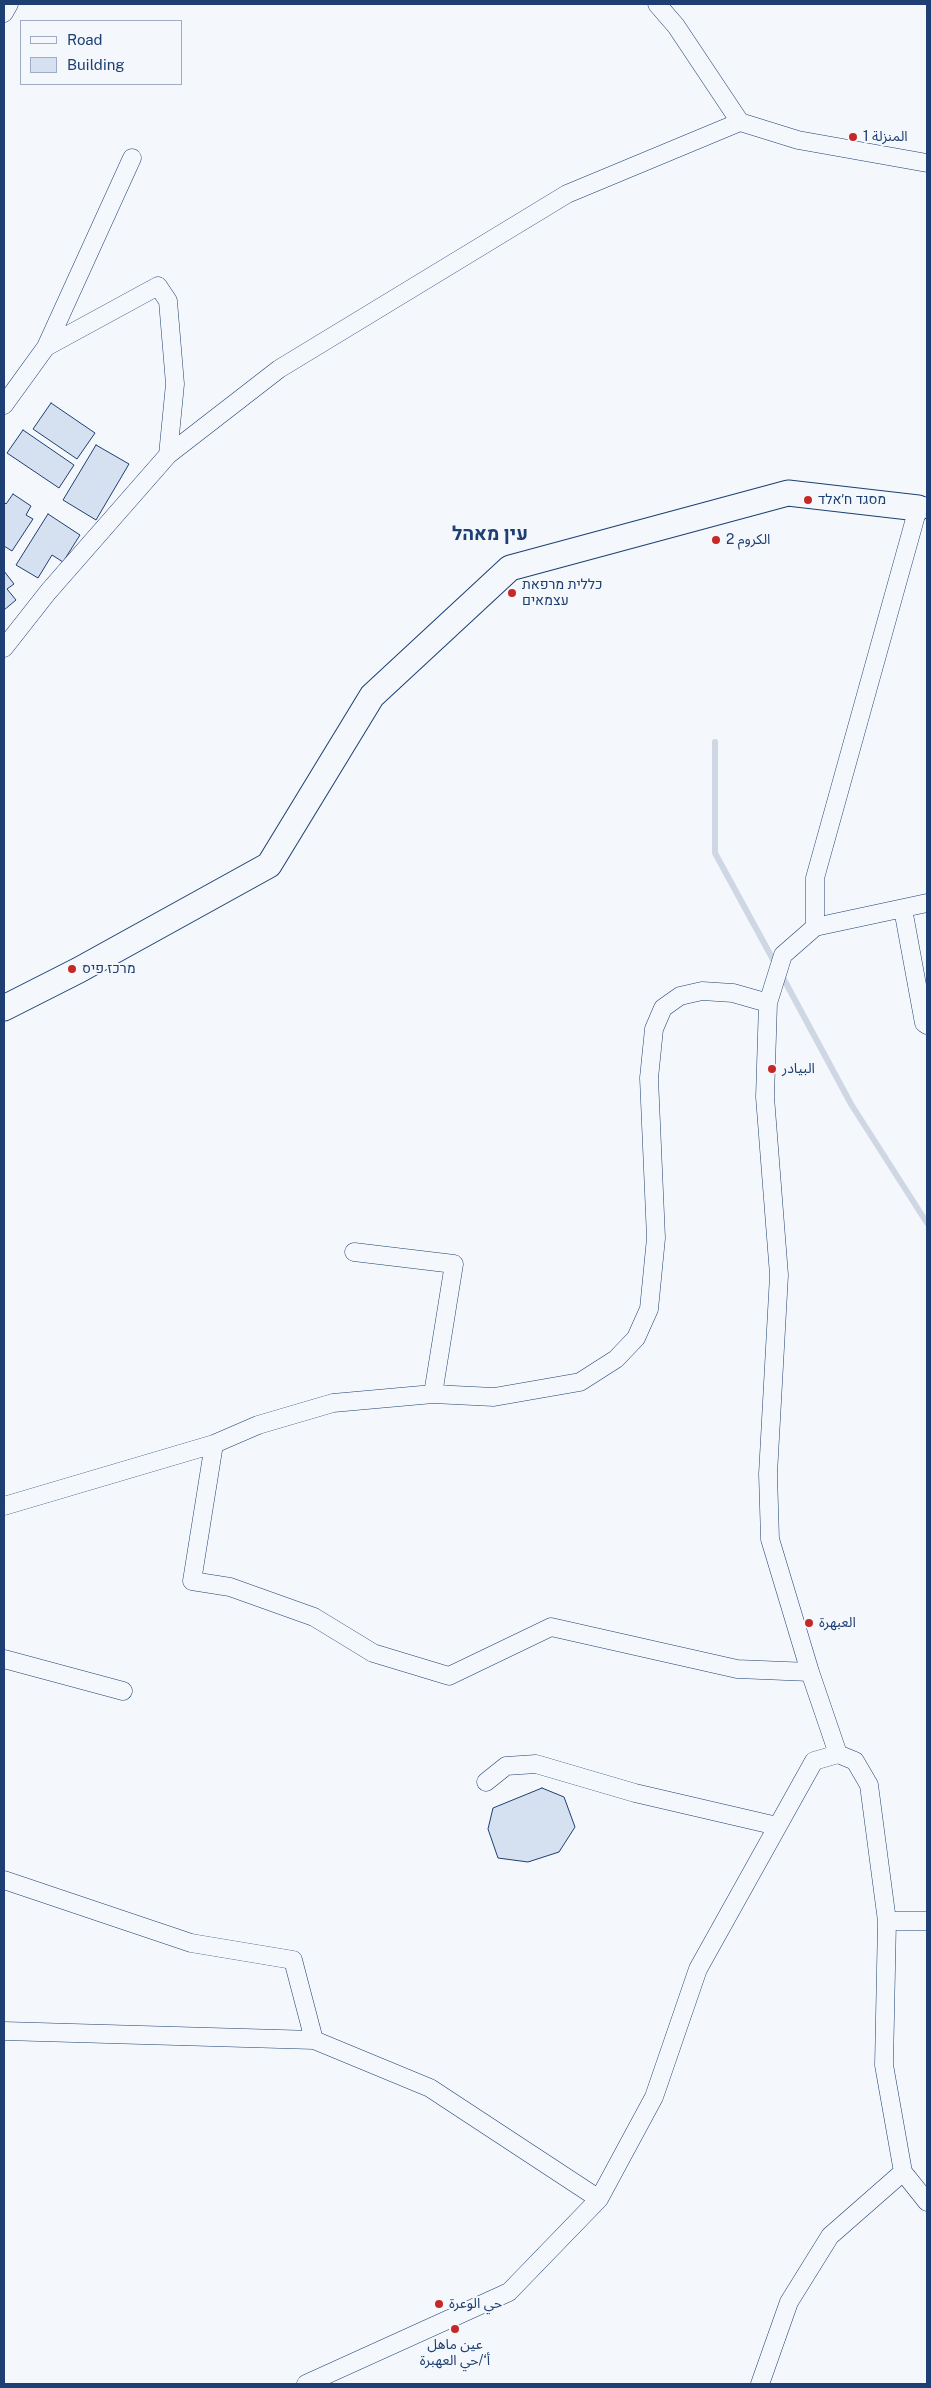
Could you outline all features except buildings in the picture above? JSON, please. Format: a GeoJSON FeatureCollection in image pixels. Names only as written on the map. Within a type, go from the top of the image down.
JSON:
{"type":"FeatureCollection","features":[{"type":"Feature","properties":{"kind":"street"},"geometry":{"type":"LineString","coordinates":[[4,13],[9,4]]}},
{"type":"Feature","properties":{"kind":"street"},"geometry":{"type":"LineString","coordinates":[[657,4],[676,26],[740,122],[798,140],[927,163]]}},
{"type":"Feature","properties":{"kind":"street"},"geometry":{"type":"LineString","coordinates":[[4,648],[48,592],[168,455],[278,369],[567,194],[740,122]]}},
{"type":"Feature","properties":{"kind":"street"},"geometry":{"type":"LineString","coordinates":[[4,405],[46,347],[132,158]]}},
{"type":"Feature","properties":{"kind":"street"},"geometry":{"type":"LineString","coordinates":[[46,347],[112,309],[158,286],[168,301],[175,384],[168,455]]}},
{"type":"Feature","properties":{"kind":"street"},"geometry":{"type":"LineString","coordinates":[[5,1004],[80,970],[270,865],[372,696],[510,568],[788,493],[922,507],[815,878],[815,927]]}},
{"type":"Feature","properties":{"kind":"street"},"geometry":{"type":"LineString","coordinates":[[838,1754],[810,1672],[770,1539],[768,1474],[779,1275],[765,1097],[768,1004],[783,955],[815,927],[927,903]]}},
{"type":"Feature","properties":{"kind":"street"},"geometry":{"type":"LineString","coordinates":[[903,909],[924,1023],[927,1025]]}},
{"type":"Feature","properties":{"kind":"street"},"geometry":{"type":"LineString","coordinates":[[4,1506],[214,1444],[258,1425],[333,1403],[433,1394],[494,1397],[580,1382],[616,1359],[636,1338],[649,1310],[656,1238],[649,1078],[654,1029],[663,1008],[680,996],[687,994],[702,991],[733,993],[768,1004]]}},
{"type":"Feature","properties":{"kind":"street"},"geometry":{"type":"LineString","coordinates":[[354,1252],[454,1264],[433,1394]]}},
{"type":"Feature","properties":{"kind":"street"},"geometry":{"type":"LineString","coordinates":[[214,1444],[192,1581],[230,1587],[314,1618],[373,1653],[449,1676],[551,1627],[737,1668],[810,1672]]}},
{"type":"Feature","properties":{"kind":"street"},"geometry":{"type":"LineString","coordinates":[[4,1659],[123,1691]]}},
{"type":"Feature","properties":{"kind":"street"},"geometry":{"type":"LineString","coordinates":[[306,2384],[509,2292],[599,2199],[654,2097],[698,1969],[814,1761],[838,1754],[855,1761],[869,1785],[887,1921],[884,2065],[903,2172],[927,2202]]}},
{"type":"Feature","properties":{"kind":"street"},"geometry":{"type":"LineString","coordinates":[[486,1782],[506,1766],[536,1764],[635,1794],[777,1826]]}},
{"type":"Feature","properties":{"kind":"street"},"geometry":{"type":"LineString","coordinates":[[4,1880],[191,1943],[294,1960],[314,2040]]}},
{"type":"Feature","properties":{"kind":"street"},"geometry":{"type":"LineString","coordinates":[[887,1921],[927,1921]]}},
{"type":"Feature","properties":{"kind":"street"},"geometry":{"type":"LineString","coordinates":[[4,2031],[314,2040],[430,2088],[599,2199]]}},
{"type":"Feature","properties":{"kind":"street"},"geometry":{"type":"LineString","coordinates":[[760,2384],[789,2302],[830,2236],[903,2172]]}},
{"type":"Feature","properties":{"kind":"waterway"},"geometry":{"type":"LineString","coordinates":[[715,742],[715,853],[776,965]]}},
{"type":"Feature","properties":{"kind":"waterway"},"geometry":{"type":"LineString","coordinates":[[781,974],[851,1104],[927,1223]]}},
{"type":"Feature","properties":{"kind":"place","name":"المنزلة 1"},"geometry":{"type":"Point","coordinates":[853,137]}},
{"type":"Feature","properties":{"kind":"place","name":"מסגד ח׳אלד"},"geometry":{"type":"Point","coordinates":[808,500]}},
{"type":"Feature","properties":{"kind":"place","name":"الكروم 2"},"geometry":{"type":"Point","coordinates":[716,540]}},
{"type":"Feature","properties":{"kind":"place","name":"כללית מרפאת עצמאים"},"geometry":{"type":"Point","coordinates":[512,593]}},
{"type":"Feature","properties":{"kind":"place","name":"מרכז פיס"},"geometry":{"type":"Point","coordinates":[72,969]}},
{"type":"Feature","properties":{"kind":"place","name":"البيادر"},"geometry":{"type":"Point","coordinates":[772,1069]}},
{"type":"Feature","properties":{"kind":"place","name":"العبهرة"},"geometry":{"type":"Point","coordinates":[809,1623]}},
{"type":"Feature","properties":{"kind":"place","name":"حي الوعرة"},"geometry":{"type":"Point","coordinates":[439,2304]}},
{"type":"Feature","properties":{"kind":"place","name":"عين ماهل أ‘/حي العهبرة"},"geometry":{"type":"Point","coordinates":[455,2329]}},
{"type":"Feature","properties":{"kind":"district","name":"עין מאהל"},"geometry":{"type":"Point","coordinates":[490,534]}}]}
